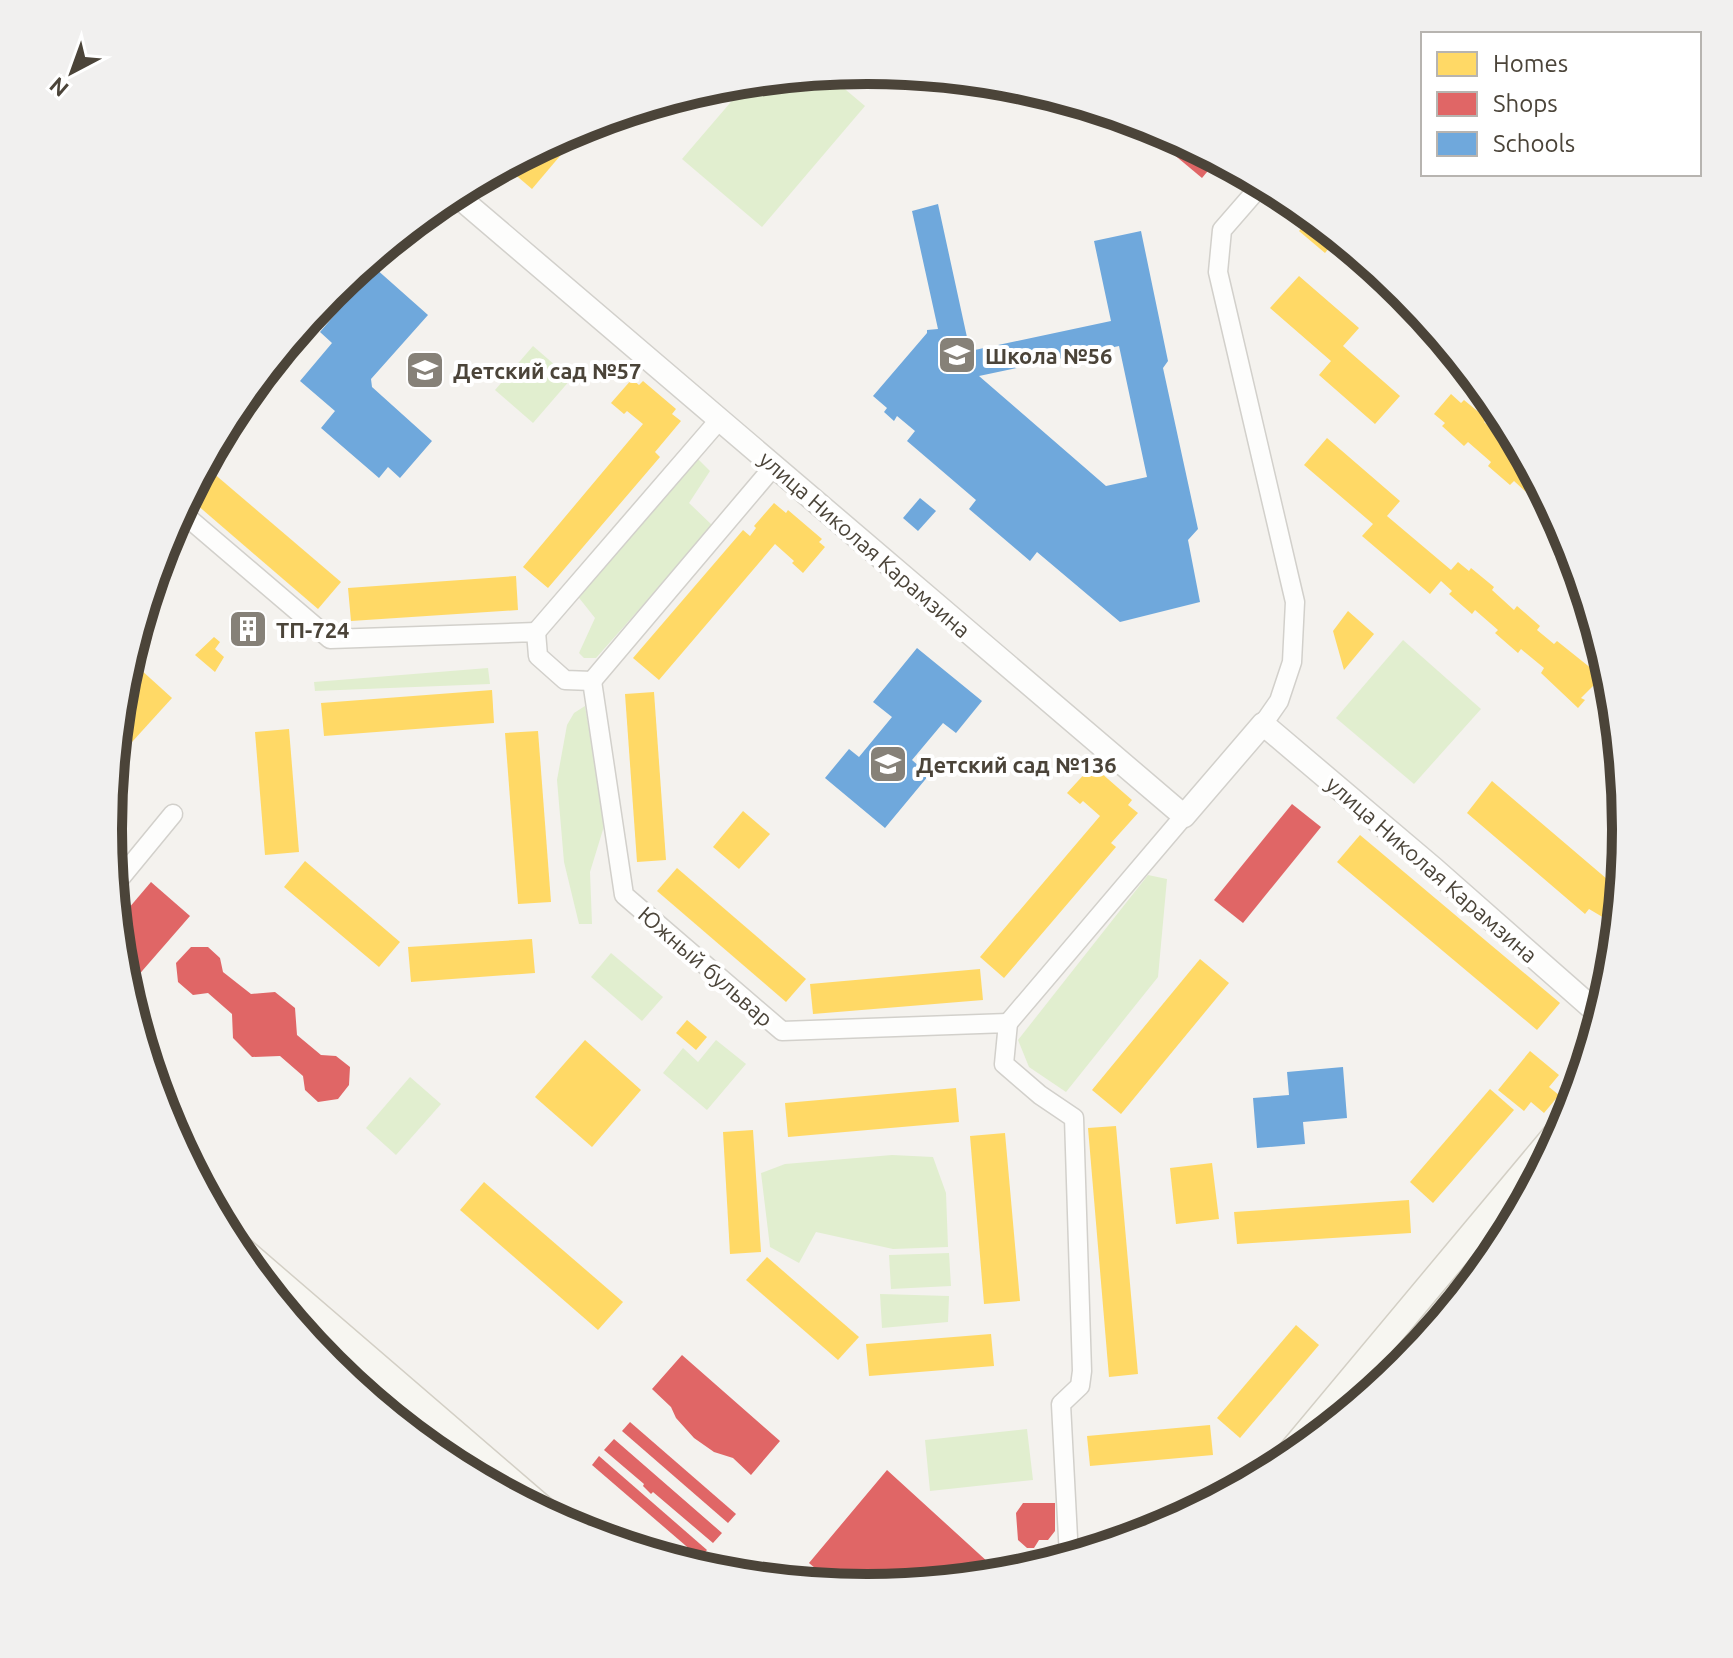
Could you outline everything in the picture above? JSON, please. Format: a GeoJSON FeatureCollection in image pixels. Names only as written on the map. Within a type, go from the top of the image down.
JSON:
{"type":"FeatureCollection","features":[{"type":"Feature","properties":{"kind":"main road"},"geometry":{"type":"LineString","coordinates":[[1315,1424],[1534,1162]]}},
{"type":"Feature","properties":{"kind":"main road"},"geometry":{"type":"LineString","coordinates":[[268,1272],[514,1485]]}},
{"type":"Feature","properties":{"kind":"street"},"geometry":{"type":"LineString","coordinates":[[1068,1546],[1061,1404],[1080,1386],[1082,1371],[1074,1118],[1040,1095],[1004,1064],[1008,1023],[1263,724],[1279,701],[1292,662],[1295,602],[1218,272],[1222,230],[1254,193]]}},
{"type":"Feature","properties":{"kind":"street","name":"улица Николая Карамзина"},"geometry":{"type":"LineString","coordinates":[[465,202],[1184,816]]}},
{"type":"Feature","properties":{"kind":"street"},"geometry":{"type":"LineString","coordinates":[[720,419],[536,632],[538,656],[565,680],[592,681],[774,466]]}},
{"type":"Feature","properties":{"kind":"street"},"geometry":{"type":"LineString","coordinates":[[189,519],[330,639],[536,632]]}},
{"type":"Feature","properties":{"kind":"street","name":"Южный бульвар"},"geometry":{"type":"LineString","coordinates":[[592,681],[624,895],[782,1031],[1008,1023]]}},
{"type":"Feature","properties":{"kind":"street","name":"улица Николая Карамзина"},"geometry":{"type":"LineString","coordinates":[[1263,724],[1590,1006]]}},
{"type":"Feature","properties":{"kind":"street"},"geometry":{"type":"LineString","coordinates":[[123,875],[173,814]]}},
{"type":"Feature","properties":{"kind":"street"},"geometry":{"type":"LineString","coordinates":[[343,1359],[354,1347]]}},
{"type":"Feature","properties":{"kind":"green space"},"geometry":{"type":"Polygon","coordinates":[[[840,85],[865,106],[762,227],[682,159],[736,95],[840,85]]]}},
{"type":"Feature","properties":{"kind":"green space"},"geometry":{"type":"Polygon","coordinates":[[[533,346],[571,379],[533,423],[495,390],[533,346]]]}},
{"type":"Feature","properties":{"kind":"green space"},"geometry":{"type":"Polygon","coordinates":[[[697,458],[710,471],[689,503],[713,526],[596,658],[584,658],[579,653],[595,618],[576,594],[697,458]]]}},
{"type":"Feature","properties":{"kind":"green space"},"geometry":{"type":"Polygon","coordinates":[[[1403,640],[1481,709],[1414,784],[1336,718],[1403,640]]]}},
{"type":"Feature","properties":{"kind":"green space"},"geometry":{"type":"Polygon","coordinates":[[[488,668],[490,684],[315,691],[314,682],[488,668]]]}},
{"type":"Feature","properties":{"kind":"green space"},"geometry":{"type":"Polygon","coordinates":[[[585,706],[605,823],[590,872],[592,924],[579,924],[564,862],[557,780],[567,725],[574,713],[585,706]]]}},
{"type":"Feature","properties":{"kind":"green space"},"geometry":{"type":"Polygon","coordinates":[[[1148,875],[1167,879],[1158,977],[1066,1092],[1029,1067],[1018,1040],[1148,875]]]}},
{"type":"Feature","properties":{"kind":"green space"},"geometry":{"type":"Polygon","coordinates":[[[611,953],[663,997],[642,1021],[591,977],[611,953]]]}},
{"type":"Feature","properties":{"kind":"green space"},"geometry":{"type":"Polygon","coordinates":[[[716,1040],[746,1064],[707,1110],[663,1073],[683,1048],[698,1062],[716,1040]]]}},
{"type":"Feature","properties":{"kind":"green space"},"geometry":{"type":"Polygon","coordinates":[[[410,1077],[441,1104],[396,1155],[366,1128],[410,1077]]]}},
{"type":"Feature","properties":{"kind":"green space"},"geometry":{"type":"Polygon","coordinates":[[[892,1155],[933,1157],[946,1193],[948,1247],[893,1249],[816,1232],[799,1263],[770,1247],[761,1173],[785,1164],[892,1155]]]}},
{"type":"Feature","properties":{"kind":"green space"},"geometry":{"type":"Polygon","coordinates":[[[949,1253],[951,1286],[891,1289],[889,1255],[949,1253]]]}},
{"type":"Feature","properties":{"kind":"green space"},"geometry":{"type":"Polygon","coordinates":[[[880,1294],[949,1296],[948,1322],[882,1328],[880,1294]]]}},
{"type":"Feature","properties":{"kind":"green space"},"geometry":{"type":"Polygon","coordinates":[[[1027,1429],[1033,1480],[930,1491],[925,1440],[1027,1429]]]}},
{"type":"Feature","properties":{"kind":"building: Homes"},"geometry":{"type":"Polygon","coordinates":[[[567,147],[532,189],[514,173],[567,147]]]}},
{"type":"Feature","properties":{"kind":"building: Homes"},"geometry":{"type":"Polygon","coordinates":[[[1303,226],[1330,246],[1325,253],[1299,231],[1303,226]]]}},
{"type":"Feature","properties":{"kind":"building: Homes"},"geometry":{"type":"Polygon","coordinates":[[[1299,276],[1359,328],[1343,346],[1400,396],[1375,424],[1319,375],[1331,361],[1270,308],[1299,276]]]}},
{"type":"Feature","properties":{"kind":"building: Homes"},"geometry":{"type":"Polygon","coordinates":[[[632,379],[639,385],[643,381],[676,409],[672,414],[681,421],[655,452],[660,457],[548,588],[523,567],[643,424],[611,403],[632,379]]]}},
{"type":"Feature","properties":{"kind":"building: Homes"},"geometry":{"type":"Polygon","coordinates":[[[1451,394],[1461,403],[1464,400],[1487,419],[1484,422],[1498,434],[1536,501],[1514,481],[1510,485],[1488,466],[1491,462],[1468,442],[1464,446],[1434,414],[1451,394]]]}},
{"type":"Feature","properties":{"kind":"building: Homes"},"geometry":{"type":"Polygon","coordinates":[[[1327,438],[1400,501],[1387,516],[1451,570],[1458,562],[1469,571],[1471,568],[1494,587],[1492,590],[1514,610],[1517,606],[1540,626],[1537,630],[1554,644],[1557,641],[1594,671],[1597,682],[1581,698],[1585,700],[1578,708],[1541,673],[1544,668],[1521,649],[1518,653],[1475,610],[1472,614],[1449,594],[1452,591],[1441,581],[1430,594],[1362,536],[1373,524],[1304,465],[1327,438]]]}},
{"type":"Feature","properties":{"kind":"building: Homes"},"geometry":{"type":"Polygon","coordinates":[[[212,472],[341,582],[318,609],[196,504],[212,472]]]}},
{"type":"Feature","properties":{"kind":"building: Homes"},"geometry":{"type":"Polygon","coordinates":[[[774,503],[786,513],[788,510],[822,539],[819,542],[825,547],[803,573],[775,544],[659,680],[633,658],[743,530],[750,536],[756,528],[754,526],[774,503]]]}},
{"type":"Feature","properties":{"kind":"building: Homes"},"geometry":{"type":"Polygon","coordinates":[[[516,576],[518,610],[351,621],[348,588],[516,576]]]}},
{"type":"Feature","properties":{"kind":"building: Homes"},"geometry":{"type":"Polygon","coordinates":[[[1348,611],[1374,634],[1344,670],[1333,631],[1348,611]]]}},
{"type":"Feature","properties":{"kind":"building: Homes","name":"ТП-724"},"geometry":{"type":"Polygon","coordinates":[[[244,613],[264,630],[252,644],[232,627],[244,613]]]}},
{"type":"Feature","properties":{"kind":"building: Homes"},"geometry":{"type":"Polygon","coordinates":[[[214,637],[220,642],[215,649],[224,657],[215,672],[195,655],[214,637]]]}},
{"type":"Feature","properties":{"kind":"building: Homes"},"geometry":{"type":"Polygon","coordinates":[[[140,669],[172,698],[126,748],[140,669]]]}},
{"type":"Feature","properties":{"kind":"building: Homes"},"geometry":{"type":"Polygon","coordinates":[[[492,690],[494,723],[324,736],[321,703],[492,690]]]}},
{"type":"Feature","properties":{"kind":"building: Homes"},"geometry":{"type":"Polygon","coordinates":[[[654,692],[666,860],[637,862],[625,694],[654,692]]]}},
{"type":"Feature","properties":{"kind":"building: Homes"},"geometry":{"type":"Polygon","coordinates":[[[289,729],[299,852],[265,855],[255,732],[289,729]]]}},
{"type":"Feature","properties":{"kind":"building: Homes"},"geometry":{"type":"Polygon","coordinates":[[[538,731],[551,902],[518,904],[505,733],[538,731]]]}},
{"type":"Feature","properties":{"kind":"building: Homes"},"geometry":{"type":"Polygon","coordinates":[[[1088,770],[1096,776],[1100,772],[1132,800],[1128,805],[1138,813],[1111,843],[1116,847],[1004,978],[980,957],[1100,816],[1083,801],[1080,804],[1067,793],[1088,770]]]}},
{"type":"Feature","properties":{"kind":"building: Homes"},"geometry":{"type":"Polygon","coordinates":[[[1492,781],[1610,881],[1606,919],[1589,909],[1585,914],[1467,813],[1492,781]]]}},
{"type":"Feature","properties":{"kind":"building: Homes"},"geometry":{"type":"Polygon","coordinates":[[[743,811],[770,834],[739,869],[713,847],[743,811]]]}},
{"type":"Feature","properties":{"kind":"building: Homes"},"geometry":{"type":"Polygon","coordinates":[[[1360,835],[1560,1003],[1537,1030],[1337,862],[1360,835]]]}},
{"type":"Feature","properties":{"kind":"building: Homes"},"geometry":{"type":"Polygon","coordinates":[[[305,861],[400,942],[379,967],[284,887],[305,861]]]}},
{"type":"Feature","properties":{"kind":"building: Homes"},"geometry":{"type":"Polygon","coordinates":[[[677,868],[806,979],[786,1002],[657,891],[677,868]]]}},
{"type":"Feature","properties":{"kind":"building: Homes"},"geometry":{"type":"Polygon","coordinates":[[[532,939],[535,973],[411,982],[408,947],[532,939]]]}},
{"type":"Feature","properties":{"kind":"building: Homes"},"geometry":{"type":"Polygon","coordinates":[[[1200,959],[1229,983],[1121,1114],[1092,1090],[1200,959]]]}},
{"type":"Feature","properties":{"kind":"building: Homes"},"geometry":{"type":"Polygon","coordinates":[[[980,969],[983,1000],[813,1014],[810,984],[980,969]]]}},
{"type":"Feature","properties":{"kind":"building: Homes"},"geometry":{"type":"Polygon","coordinates":[[[687,1020],[707,1037],[696,1050],[676,1033],[687,1020]]]}},
{"type":"Feature","properties":{"kind":"building: Homes"},"geometry":{"type":"Polygon","coordinates":[[[585,1040],[641,1090],[592,1147],[535,1097],[585,1040]]]}},
{"type":"Feature","properties":{"kind":"building: Homes"},"geometry":{"type":"Polygon","coordinates":[[[1530,1051],[1559,1075],[1549,1087],[1559,1095],[1544,1113],[1531,1102],[1524,1111],[1498,1090],[1530,1051]]]}},
{"type":"Feature","properties":{"kind":"building: Homes"},"geometry":{"type":"Polygon","coordinates":[[[956,1088],[959,1122],[788,1137],[785,1103],[956,1088]]]}},
{"type":"Feature","properties":{"kind":"building: Homes"},"geometry":{"type":"Polygon","coordinates":[[[1490,1089],[1514,1110],[1433,1203],[1410,1182],[1490,1089]]]}},
{"type":"Feature","properties":{"kind":"building: Homes"},"geometry":{"type":"Polygon","coordinates":[[[1116,1126],[1138,1374],[1109,1377],[1088,1128],[1116,1126]]]}},
{"type":"Feature","properties":{"kind":"building: Homes"},"geometry":{"type":"Polygon","coordinates":[[[753,1130],[761,1252],[730,1254],[723,1132],[753,1130]]]}},
{"type":"Feature","properties":{"kind":"building: Homes"},"geometry":{"type":"Polygon","coordinates":[[[1005,1133],[1020,1301],[984,1304],[970,1136],[1005,1133]]]}},
{"type":"Feature","properties":{"kind":"building: Homes"},"geometry":{"type":"Polygon","coordinates":[[[1212,1163],[1219,1219],[1176,1224],[1170,1168],[1212,1163]]]}},
{"type":"Feature","properties":{"kind":"building: Homes"},"geometry":{"type":"Polygon","coordinates":[[[484,1182],[623,1302],[598,1330],[460,1210],[484,1182]]]}},
{"type":"Feature","properties":{"kind":"building: Homes"},"geometry":{"type":"Polygon","coordinates":[[[1409,1200],[1411,1233],[1237,1244],[1234,1212],[1409,1200]]]}},
{"type":"Feature","properties":{"kind":"building: Homes"},"geometry":{"type":"Polygon","coordinates":[[[767,1257],[859,1337],[838,1360],[746,1280],[767,1257]]]}},
{"type":"Feature","properties":{"kind":"building: Homes"},"geometry":{"type":"Polygon","coordinates":[[[1296,1325],[1319,1345],[1240,1438],[1217,1418],[1296,1325]]]}},
{"type":"Feature","properties":{"kind":"building: Homes"},"geometry":{"type":"Polygon","coordinates":[[[991,1334],[994,1366],[869,1376],[866,1344],[991,1334]]]}},
{"type":"Feature","properties":{"kind":"building: Homes"},"geometry":{"type":"Polygon","coordinates":[[[1210,1425],[1213,1455],[1090,1466],[1087,1436],[1210,1425]]]}},
{"type":"Feature","properties":{"kind":"building: Shops"},"geometry":{"type":"Polygon","coordinates":[[[1166,148],[1196,161],[1210,168],[1202,178],[1166,148]]]}},
{"type":"Feature","properties":{"kind":"building: Shops"},"geometry":{"type":"Polygon","coordinates":[[[1292,804],[1321,827],[1243,923],[1214,900],[1292,804]]]}},
{"type":"Feature","properties":{"kind":"building: Shops"},"geometry":{"type":"Polygon","coordinates":[[[151,882],[190,916],[137,977],[128,926],[126,911],[151,882]]]}},
{"type":"Feature","properties":{"kind":"building: Shops"},"geometry":{"type":"Polygon","coordinates":[[[191,947],[208,947],[220,958],[223,972],[251,994],[275,992],[295,1008],[297,1035],[321,1055],[336,1056],[350,1067],[349,1085],[338,1099],[318,1102],[305,1090],[303,1076],[280,1056],[252,1057],[233,1038],[232,1014],[208,993],[193,995],[178,982],[176,963],[191,947]]]}},
{"type":"Feature","properties":{"kind":"building: Shops"},"geometry":{"type":"Polygon","coordinates":[[[682,1355],[780,1441],[751,1475],[733,1458],[714,1452],[694,1438],[676,1418],[671,1407],[652,1389],[682,1355]]]}},
{"type":"Feature","properties":{"kind":"building: Shops"},"geometry":{"type":"Polygon","coordinates":[[[630,1422],[736,1514],[728,1523],[622,1431],[630,1422]]]}},
{"type":"Feature","properties":{"kind":"building: Shops"},"geometry":{"type":"Polygon","coordinates":[[[614,1439],[722,1533],[713,1543],[653,1492],[651,1494],[644,1484],[604,1450],[614,1439]]]}},
{"type":"Feature","properties":{"kind":"building: Shops"},"geometry":{"type":"Polygon","coordinates":[[[599,1456],[707,1550],[702,1556],[695,1554],[592,1465],[599,1456]]]}},
{"type":"Feature","properties":{"kind":"building: Shops"},"geometry":{"type":"Polygon","coordinates":[[[887,1470],[990,1564],[866,1574],[820,1572],[809,1563],[887,1470]]]}},
{"type":"Feature","properties":{"kind":"building: Shops"},"geometry":{"type":"Polygon","coordinates":[[[1023,1503],[1055,1503],[1055,1531],[1048,1540],[1039,1540],[1034,1548],[1027,1548],[1018,1540],[1016,1513],[1023,1503]]]}},
{"type":"Feature","properties":{"kind":"building: Schools"},"geometry":{"type":"Polygon","coordinates":[[[938,204],[970,351],[1111,321],[1094,241],[1141,231],[1168,361],[1163,368],[1198,529],[1188,540],[1200,602],[1120,622],[1037,552],[1030,561],[969,509],[976,500],[907,441],[915,431],[897,416],[894,421],[884,412],[887,408],[873,396],[927,330],[938,329],[912,211],[938,204]],[[1119,346],[979,376],[1106,486],[1147,477],[1119,346]]]}},
{"type":"Feature","properties":{"kind":"building: Schools"},"geometry":{"type":"Polygon","coordinates":[[[376,269],[428,315],[371,379],[372,387],[432,441],[400,478],[388,467],[379,478],[321,428],[335,411],[300,381],[332,343],[320,332],[376,269]]]}},
{"type":"Feature","properties":{"kind":"building: Schools"},"geometry":{"type":"Polygon","coordinates":[[[920,498],[936,511],[918,531],[903,518],[920,498]]]}},
{"type":"Feature","properties":{"kind":"building: Schools"},"geometry":{"type":"Polygon","coordinates":[[[917,648],[982,701],[956,733],[943,723],[912,760],[929,775],[885,828],[825,778],[849,749],[859,757],[892,717],[873,702],[917,648]]]}},
{"type":"Feature","properties":{"kind":"building: Schools"},"geometry":{"type":"Polygon","coordinates":[[[1343,1067],[1347,1118],[1303,1122],[1305,1144],[1257,1148],[1253,1098],[1289,1095],[1287,1072],[1343,1067]]]}},
{"type":"Feature","properties":{"kind":"place","name":"Школа №56"},"geometry":{"type":"Point","coordinates":[957,355]}},
{"type":"Feature","properties":{"kind":"place","name":"Детский сад №57"},"geometry":{"type":"Point","coordinates":[425,370]}},
{"type":"Feature","properties":{"kind":"place","name":"ТП-724"},"geometry":{"type":"Point","coordinates":[248,629]}},
{"type":"Feature","properties":{"kind":"place","name":"Детский сад №136"},"geometry":{"type":"Point","coordinates":[888,764]}}]}
